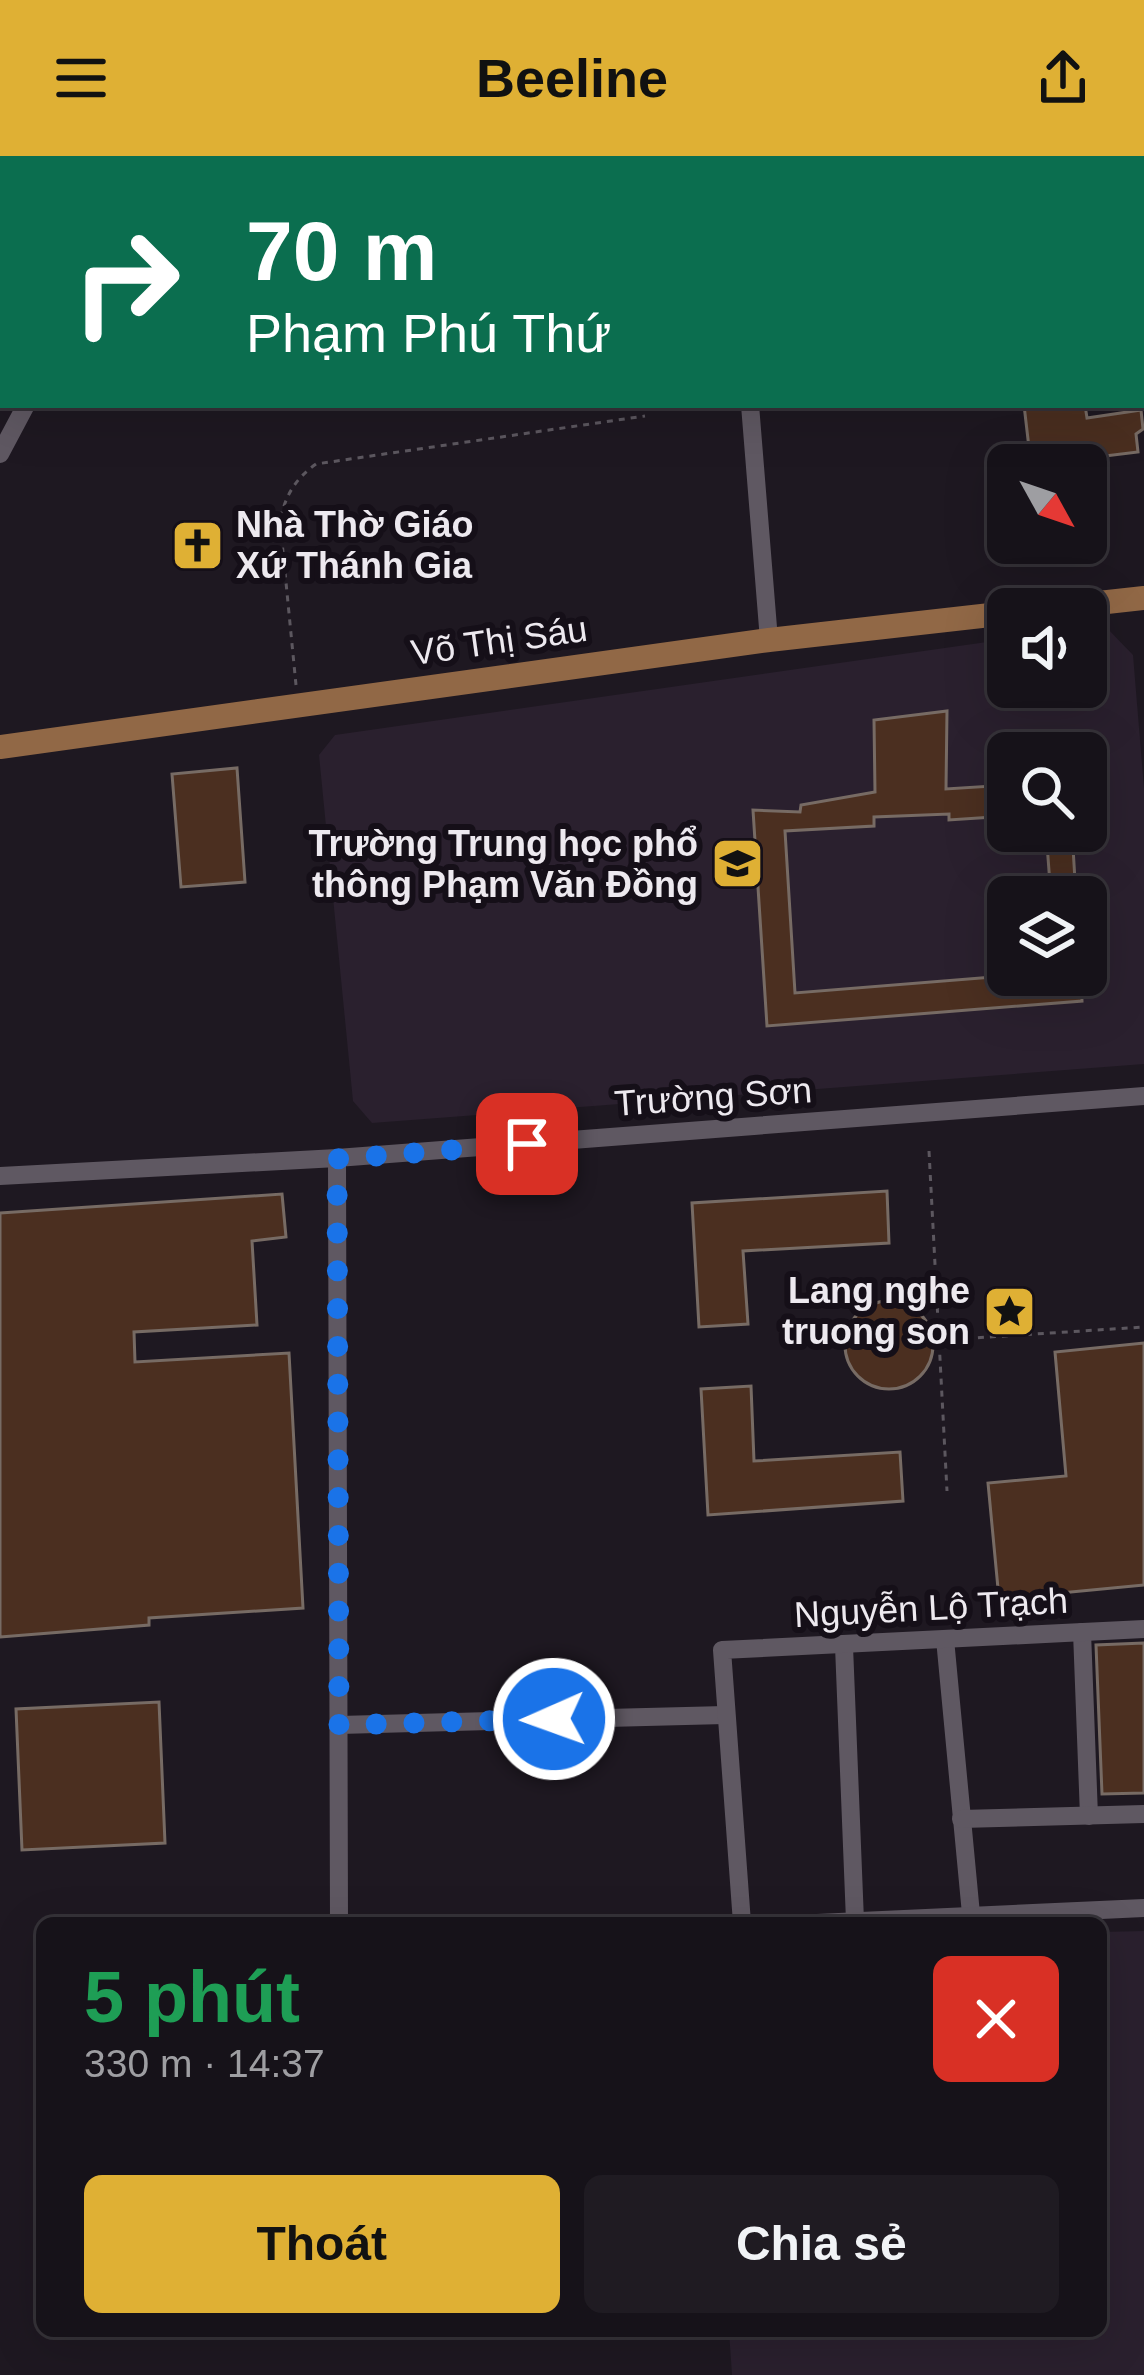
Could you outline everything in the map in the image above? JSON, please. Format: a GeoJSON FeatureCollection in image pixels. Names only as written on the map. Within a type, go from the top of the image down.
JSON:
{"type":"FeatureCollection","features":[{"type":"Feature","properties":{"kind":"main road"},"geometry":{"type":"LineString","coordinates":[[1107,602],[1144,598]]}},
{"type":"Feature","properties":{"kind":"main road","name":"Võ Thị Sáu"},"geometry":{"type":"LineString","coordinates":[[0,747],[769,640],[987,615]]}},
{"type":"Feature","properties":{"kind":"street"},"geometry":{"type":"LineString","coordinates":[[0,454],[24,408]]}},
{"type":"Feature","properties":{"kind":"street"},"geometry":{"type":"LineString","coordinates":[[750,408],[769,640]]}},
{"type":"Feature","properties":{"kind":"street","name":"Trường Sơn"},"geometry":{"type":"LineString","coordinates":[[0,1176],[337,1159],[1144,1096]]}},
{"type":"Feature","properties":{"kind":"street"},"geometry":{"type":"LineString","coordinates":[[337,1159],[339,1917]]}},
{"type":"Feature","properties":{"kind":"street","name":"Nguyễn Lộ Trạch"},"geometry":{"type":"LineString","coordinates":[[725,1715],[722,1650],[1144,1629]]}},
{"type":"Feature","properties":{"kind":"street"},"geometry":{"type":"LineString","coordinates":[[1082,1632],[1089,1816]]}},
{"type":"Feature","properties":{"kind":"street"},"geometry":{"type":"LineString","coordinates":[[945,1639],[971,1914]]}},
{"type":"Feature","properties":{"kind":"street"},"geometry":{"type":"LineString","coordinates":[[844,1646],[855,1917]]}},
{"type":"Feature","properties":{"kind":"street"},"geometry":{"type":"LineString","coordinates":[[339,1725],[725,1715],[742,1917]]}},
{"type":"Feature","properties":{"kind":"street"},"geometry":{"type":"LineString","coordinates":[[961,1819],[1144,1814]]}},
{"type":"Feature","properties":{"kind":"street"},"geometry":{"type":"LineString","coordinates":[[921,1917],[1144,1908]]}},
{"type":"Feature","properties":{"kind":"path"},"geometry":{"type":"LineString","coordinates":[[297,703],[280,520],[284,503],[303,473],[316,464],[645,416]]}},
{"type":"Feature","properties":{"kind":"path"},"geometry":{"type":"LineString","coordinates":[[928,1151],[947,1491]]}},
{"type":"Feature","properties":{"kind":"path"},"geometry":{"type":"LineString","coordinates":[[939,1341],[1144,1327]]}},
{"type":"Feature","properties":{"kind":"shaded area","name":"Trường Trung học phổ thông Phạm Văn Đồng"},"geometry":{"type":"Polygon","coordinates":[[[1107,628],[1133,655],[1144,788],[1144,1064],[372,1123],[353,1101],[319,755],[335,735],[987,642],[987,708],[1107,708],[1107,628]]]}},
{"type":"Feature","properties":{"kind":"shaded area"},"geometry":{"type":"Polygon","coordinates":[[[1144,1931],[1144,2375],[732,2375],[729,2337],[1107,2337],[1107,1932],[1144,1931]]]}},
{"type":"Feature","properties":{"kind":"building"},"geometry":{"type":"Polygon","coordinates":[[[1024,408],[1085,408],[1087,418],[1141,410],[1138,452],[1107,456],[1107,444],[1029,444],[1024,408]]]}},
{"type":"Feature","properties":{"kind":"building"},"geometry":{"type":"Polygon","coordinates":[[[947,711],[946,789],[987,786],[987,817],[874,817],[874,826],[785,831],[795,993],[987,978],[987,996],[1082,996],[1082,1001],[767,1026],[753,810],[800,812],[801,805],[875,792],[874,720],[947,711]]]}},
{"type":"Feature","properties":{"kind":"building"},"geometry":{"type":"Polygon","coordinates":[[[237,768],[245,882],[181,887],[172,774],[237,768]]]}},
{"type":"Feature","properties":{"kind":"building"},"geometry":{"type":"Polygon","coordinates":[[[1048,852],[1073,852],[1075,876],[1049,876],[1048,852]]]}},
{"type":"Feature","properties":{"kind":"building"},"geometry":{"type":"Polygon","coordinates":[[[887,1191],[889,1243],[743,1251],[748,1324],[699,1327],[692,1203],[887,1191]]]}},
{"type":"Feature","properties":{"kind":"building"},"geometry":{"type":"Polygon","coordinates":[[[282,1194],[286,1237],[252,1241],[257,1325],[134,1332],[135,1362],[289,1353],[303,1608],[149,1618],[149,1625],[0,1637],[0,1213],[282,1194]]]}},
{"type":"Feature","properties":{"kind":"building"},"geometry":{"type":"Polygon","coordinates":[[[889,1301],[920,1314],[933,1345],[920,1376],[889,1389],[858,1376],[845,1345],[858,1314],[889,1301]]]}},
{"type":"Feature","properties":{"kind":"building"},"geometry":{"type":"Polygon","coordinates":[[[1144,1343],[1144,1585],[999,1599],[988,1483],[1066,1476],[1055,1352],[1144,1343]]]}},
{"type":"Feature","properties":{"kind":"building"},"geometry":{"type":"Polygon","coordinates":[[[751,1386],[754,1461],[900,1452],[903,1501],[708,1515],[701,1389],[751,1386]]]}},
{"type":"Feature","properties":{"kind":"building"},"geometry":{"type":"Polygon","coordinates":[[[1144,1643],[1144,1793],[1102,1794],[1096,1645],[1144,1643]]]}},
{"type":"Feature","properties":{"kind":"building"},"geometry":{"type":"Polygon","coordinates":[[[159,1702],[165,1843],[22,1850],[16,1709],[159,1702]]]}},
{"type":"Feature","properties":{"kind":"place","name":"Nhà Thờ Giáo Xứ Thánh Gia"},"geometry":{"type":"Point","coordinates":[197,545]}},
{"type":"Feature","properties":{"kind":"place","name":"Trường Trung học phổ thông Phạm Văn Đồng"},"geometry":{"type":"Point","coordinates":[737,864]}},
{"type":"Feature","properties":{"kind":"place","name":"Lang nghe truong son"},"geometry":{"type":"Point","coordinates":[1009,1311]}},
{"type":"Feature","properties":{"kind":"route"},"geometry":{"type":"LineString","coordinates":[[527,1144],[337,1159],[339,1725],[554,1719]]}}]}
